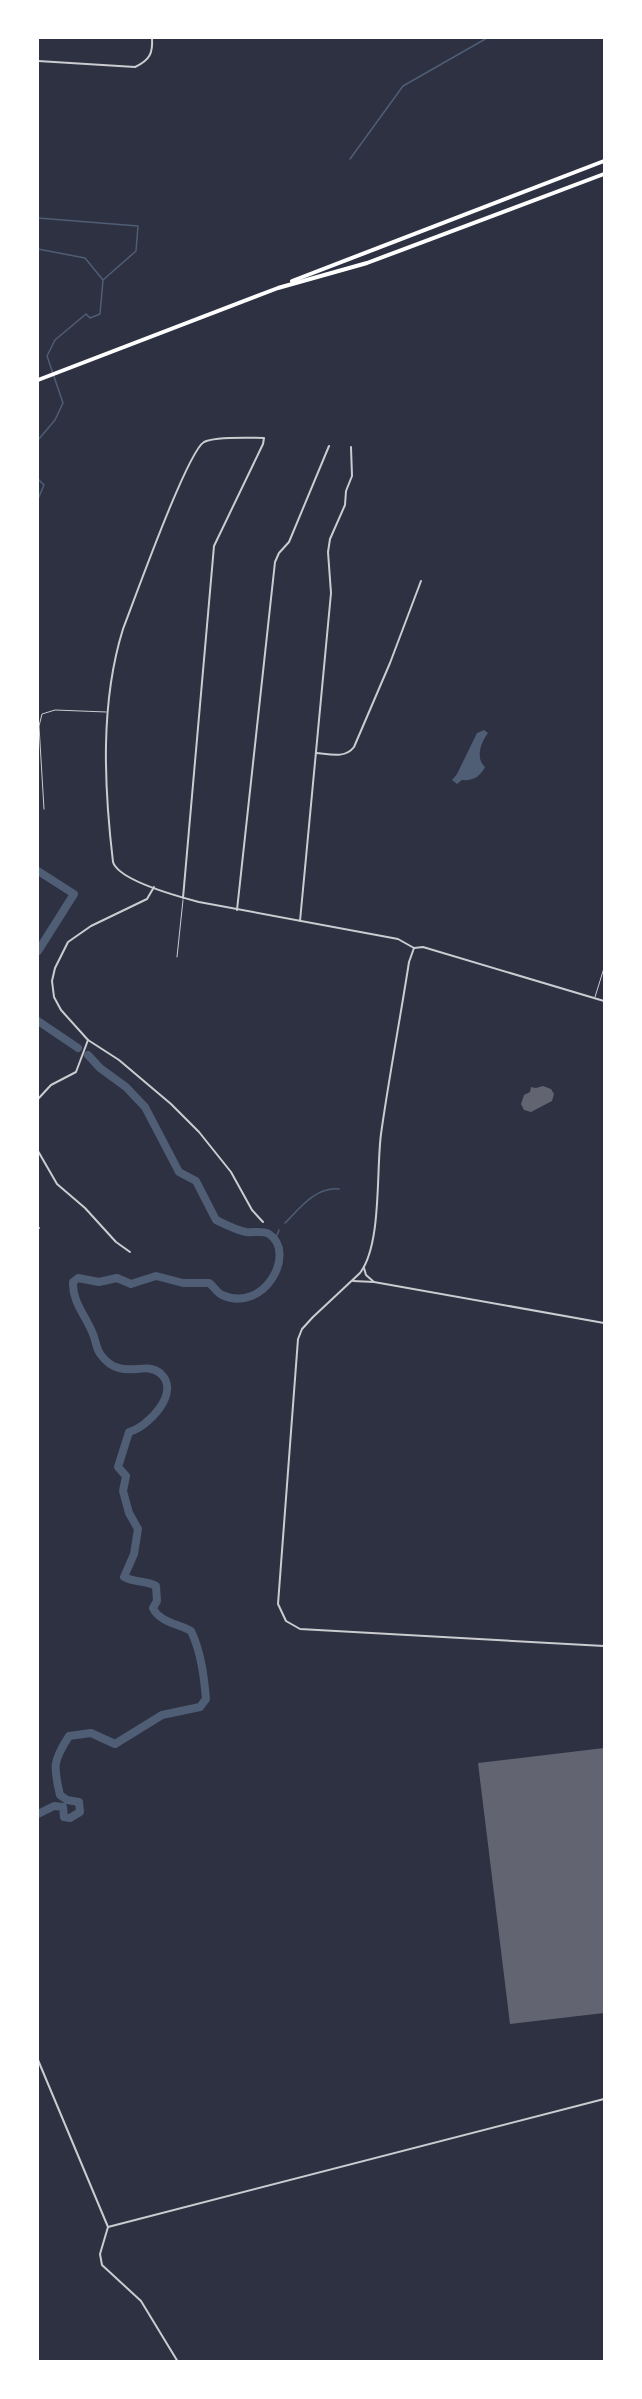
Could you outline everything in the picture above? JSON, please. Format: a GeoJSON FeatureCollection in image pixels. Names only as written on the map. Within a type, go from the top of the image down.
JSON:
{"type":"FeatureCollection","features":[{"type":"Feature","properties":{"kind":"highway"},"geometry":{"type":"LineString","coordinates":[[38,380],[604,161]]}},
{"type":"Feature","properties":{"kind":"highway"},"geometry":{"type":"LineString","coordinates":[[278,288],[367,263],[604,174]]}},
{"type":"Feature","properties":{"kind":"street"},"geometry":{"type":"LineString","coordinates":[[38,61],[135,67],[150,56],[152,38]]}},
{"type":"Feature","properties":{"kind":"street"},"geometry":{"type":"LineString","coordinates":[[183,898],[214,546],[264,438],[236,437],[205,442],[196,450],[181,479],[118,645],[108,712],[106,759],[115,868],[129,877],[183,898],[299,922],[398,939],[414,948],[431,950],[604,1001]]}},
{"type":"Feature","properties":{"kind":"street"},"geometry":{"type":"LineString","coordinates":[[237,910],[275,562],[289,542],[329,446]]}},
{"type":"Feature","properties":{"kind":"street"},"geometry":{"type":"LineString","coordinates":[[299,922],[331,593],[328,552],[330,539],[345,505],[346,491],[352,476],[351,447]]}},
{"type":"Feature","properties":{"kind":"street"},"geometry":{"type":"LineString","coordinates":[[316,753],[341,755],[349,753],[354,747],[390,663],[421,581]]}},
{"type":"Feature","properties":{"kind":"street"},"geometry":{"type":"LineString","coordinates":[[154,887],[147,899],[80,932],[68,942],[52,981],[54,997],[88,1040],[118,1060],[171,1104],[199,1132],[231,1172],[252,1210],[262,1221]]}},
{"type":"Feature","properties":{"kind":"street"},"geometry":{"type":"LineString","coordinates":[[414,948],[409,962],[383,1119],[373,1231],[364,1268],[306,1324],[297,1345],[278,1598],[282,1614],[292,1626],[300,1629],[604,1646]]}},
{"type":"Feature","properties":{"kind":"street"},"geometry":{"type":"LineString","coordinates":[[38,1099],[51,1086],[76,1072],[88,1040]]}},
{"type":"Feature","properties":{"kind":"street"},"geometry":{"type":"LineString","coordinates":[[38,1151],[57,1184],[85,1208],[116,1242],[130,1252]]}},
{"type":"Feature","properties":{"kind":"street"},"geometry":{"type":"LineString","coordinates":[[364,1268],[366,1275],[374,1282]]}},
{"type":"Feature","properties":{"kind":"street"},"geometry":{"type":"LineString","coordinates":[[352,1281],[374,1282],[604,1323]]}},
{"type":"Feature","properties":{"kind":"street"},"geometry":{"type":"LineString","coordinates":[[38,2060],[108,2226],[100,2254],[102,2265],[141,2301],[178,2361]]}},
{"type":"Feature","properties":{"kind":"street"},"geometry":{"type":"LineString","coordinates":[[108,2226],[604,2099]]}},
{"type":"Feature","properties":{"kind":"lane"},"geometry":{"type":"LineString","coordinates":[[44,809],[39,726],[42,714],[55,710],[108,712]]}},
{"type":"Feature","properties":{"kind":"lane"},"geometry":{"type":"LineString","coordinates":[[177,957],[183,898]]}},
{"type":"Feature","properties":{"kind":"lane"},"geometry":{"type":"LineString","coordinates":[[595,998],[604,968]]}},
{"type":"Feature","properties":{"kind":"water"},"geometry":{"type":"Polygon","coordinates":[[[484,730],[488,733],[481,745],[480,759],[485,767],[476,778],[462,780],[457,784],[452,780],[477,733],[484,730]]]}},
{"type":"Feature","properties":{"kind":"building"},"geometry":{"type":"Polygon","coordinates":[[[543,1086],[551,1089],[554,1094],[552,1101],[531,1112],[524,1110],[521,1104],[524,1095],[530,1092],[531,1087],[543,1086]]]}},
{"type":"Feature","properties":{"kind":"building"},"geometry":{"type":"Polygon","coordinates":[[[604,1748],[604,2013],[510,2024],[478,1763],[604,1748]]]}},
{"type":"Feature","properties":{"kind":"waterway"},"geometry":{"type":"LineString","coordinates":[[350,159],[403,86],[487,38]]}},
{"type":"Feature","properties":{"kind":"waterway"},"geometry":{"type":"LineString","coordinates":[[38,218],[138,226],[136,251],[103,280],[100,314],[90,318],[86,314],[55,340],[47,356],[63,403],[55,420],[38,440]]}},
{"type":"Feature","properties":{"kind":"waterway"},"geometry":{"type":"LineString","coordinates":[[38,249],[85,258],[103,280]]}},
{"type":"Feature","properties":{"kind":"waterway"},"geometry":{"type":"LineString","coordinates":[[38,454],[38,464]]}},
{"type":"Feature","properties":{"kind":"waterway"},"geometry":{"type":"LineString","coordinates":[[38,479],[44,485],[38,499]]}},
{"type":"Feature","properties":{"kind":"waterway"},"geometry":{"type":"LineString","coordinates":[[38,871],[74,894],[38,951]]}},
{"type":"Feature","properties":{"kind":"waterway"},"geometry":{"type":"LineString","coordinates":[[38,1021],[78,1048]]}},
{"type":"Feature","properties":{"kind":"waterway"},"geometry":{"type":"LineString","coordinates":[[38,1814],[54,1806],[63,1807],[64,1817],[70,1818],[80,1812],[79,1802],[67,1800],[60,1795],[56,1777],[57,1758],[69,1736],[91,1733],[115,1744],[162,1715],[200,1707],[206,1699],[200,1656],[191,1631],[164,1620],[156,1613],[153,1608],[157,1601],[156,1586],[124,1577],[134,1554],[138,1529],[129,1513],[123,1491],[126,1476],[118,1467],[129,1432],[145,1423],[160,1408],[165,1399],[166,1381],[155,1370],[124,1369],[105,1360],[98,1350],[93,1334],[77,1302],[73,1282],[78,1278],[99,1282],[117,1278],[131,1284],[156,1276],[183,1283],[209,1283],[222,1295],[238,1299],[251,1296],[263,1289],[278,1266],[280,1254],[277,1243],[269,1234],[242,1231],[216,1220],[196,1181],[179,1172],[145,1107],[126,1087],[100,1068],[88,1055]]}},
{"type":"Feature","properties":{"kind":"waterway"},"geometry":{"type":"LineString","coordinates":[[285,1223],[315,1195],[330,1189],[339,1189]]}},
{"type":"Feature","properties":{"kind":"waterway"},"geometry":{"type":"LineString","coordinates":[[273,1238],[279,1230]]}}]}
